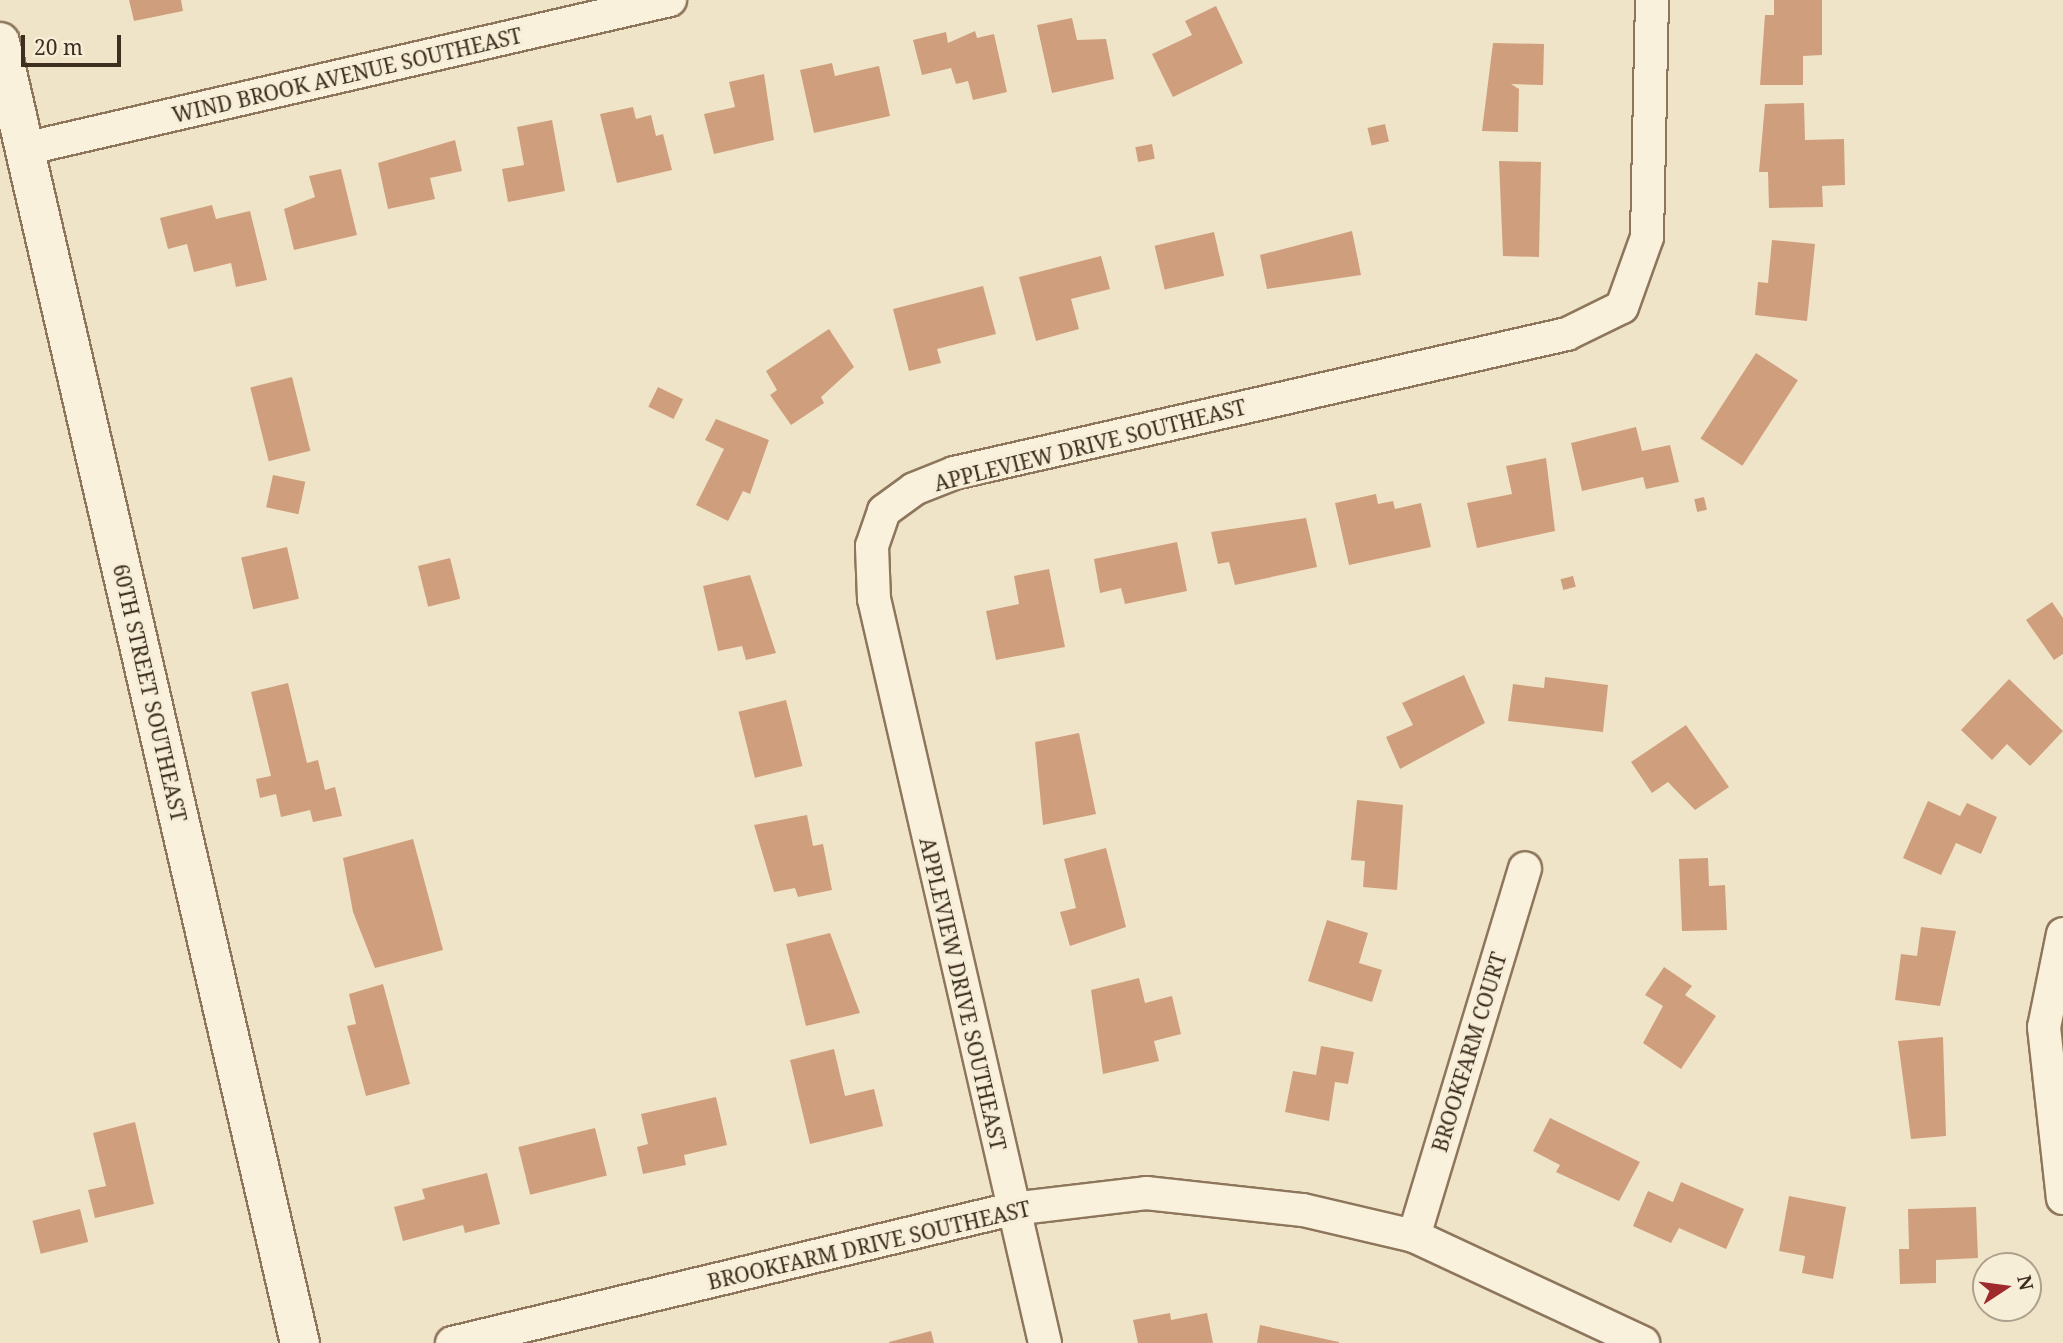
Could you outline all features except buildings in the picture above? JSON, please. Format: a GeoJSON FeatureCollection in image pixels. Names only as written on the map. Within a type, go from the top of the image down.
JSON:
{"type":"FeatureCollection","features":[{"type":"Feature","properties":{"kind":"main road","name":"60TH STREET SOUTHEAST"},"geometry":{"type":"LineString","coordinates":[[0,42],[300,1343]]}},
{"type":"Feature","properties":{"kind":"street","name":"WIND BROOK AVENUE SOUTHEAST"},"geometry":{"type":"LineString","coordinates":[[24,149],[670,0]]}},
{"type":"Feature","properties":{"kind":"street","name":"APPLEVIEW DRIVE SOUTHEAST"},"geometry":{"type":"LineString","coordinates":[[1045,1343],[1012,1209],[874,599],[872,546],[884,511],[914,489],[954,473],[1567,334],[1622,307],[1647,237],[1652,0]]}},
{"type":"Feature","properties":{"kind":"street","name":"BROOKFARM COURT"},"geometry":{"type":"LineString","coordinates":[[1413,1236],[1525,868]]}},
{"type":"Feature","properties":{"kind":"street"},"geometry":{"type":"LineString","coordinates":[[2063,934],[2044,1027],[2063,1198]]}},
{"type":"Feature","properties":{"kind":"street","name":"BROOKFARM DRIVE SOUTHEAST"},"geometry":{"type":"LineString","coordinates":[[452,1343],[1012,1209],[1146,1193],[1224,1197],[1413,1236],[1643,1343]]}}]}
